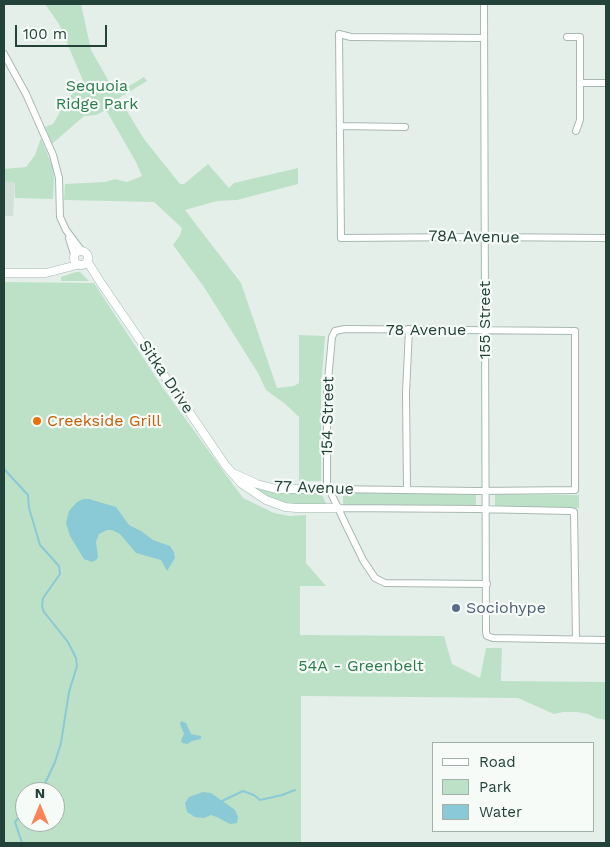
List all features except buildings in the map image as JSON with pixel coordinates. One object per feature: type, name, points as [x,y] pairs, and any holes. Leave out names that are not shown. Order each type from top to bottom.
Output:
[{"type":"street","name":"155 Street","points":[[484,4],[487,636],[494,638],[576,639]]},
{"type":"street","points":[[405,127],[340,126],[339,34],[351,37],[484,38]]},
{"type":"street","points":[[567,36],[580,37],[580,120],[576,131]]},
{"type":"street","points":[[4,54],[26,94],[53,156],[58,178],[60,217],[79,259],[53,271],[4,272]]},
{"type":"street","points":[[580,83],[606,83]]},
{"type":"street","name":"78A Avenue","points":[[340,126],[341,238],[606,238]]},
{"type":"street","name":"Sitka Drive","points":[[79,259],[100,283],[231,472]]},
{"type":"street","points":[[406,490],[406,393],[409,329]]},
{"type":"street","name":"78 Avenue","points":[[337,330],[575,331],[575,490]]},
{"type":"street","name":"154 Street","points":[[337,330],[331,340],[328,384],[327,483],[363,560],[375,578],[390,584],[487,584]]},
{"type":"street","name":"77 Avenue","points":[[231,472],[257,484],[276,488],[486,491],[575,490]]},
{"type":"street","name":"77 Avenue","points":[[231,472],[251,491],[274,504],[296,508],[486,509],[574,512],[576,639]]},
{"type":"street","points":[[576,639],[606,640]]},
{"type":"shaded area","points":[[4,182],[15,182],[13,216],[4,216]]},
{"type":"green space","name":"Sequoia Ridge Park","points":[[45,4],[81,4],[91,50],[116,94],[144,77],[147,81],[119,98],[144,139],[180,184],[184,184],[208,164],[229,188],[234,183],[298,168],[298,184],[237,200],[217,201],[185,210],[241,283],[277,388],[294,386],[299,383],[299,335],[325,336],[321,388],[321,481],[299,481],[299,417],[266,390],[258,373],[204,287],[173,245],[180,235],[182,228],[154,202],[64,200],[65,184],[105,182],[115,179],[127,182],[142,176],[106,110],[96,115],[84,116],[52,144],[45,127],[53,124],[68,98],[84,83],[59,24]]},
{"type":"green space","name":"Sequoia Ridge Park","points":[[41,138],[53,168],[53,199],[15,198],[15,182],[4,182],[4,169],[26,167],[35,155]]},
{"type":"green space","points":[[80,272],[89,281],[61,281],[61,277]]},
{"type":"green space","name":"54A - Greenbelt","points":[[4,282],[94,283],[163,388],[243,498],[274,513],[289,516],[306,515],[306,563],[326,586],[300,586],[300,635],[444,636],[452,664],[480,678],[486,648],[502,648],[501,681],[606,682],[606,720],[577,712],[554,714],[518,698],[301,696],[301,843],[4,843]]},
{"type":"green space","points":[[243,482],[321,492],[327,506],[296,506],[275,501]]},
{"type":"green space","points":[[343,493],[476,493],[476,506],[343,506]]},
{"type":"green space","points":[[495,494],[579,495],[579,508],[495,507]]},
{"type":"water","points":[[83,499],[116,507],[129,525],[153,540],[170,546],[175,558],[167,571],[161,560],[136,553],[120,534],[112,530],[99,534],[96,542],[98,557],[96,560],[92,562],[84,559],[70,536],[66,523],[69,511],[77,502]]},
{"type":"water","points":[[181,721],[186,723],[191,734],[201,736],[201,739],[187,744],[182,743],[181,740],[184,734],[180,724]]},
{"type":"water","points":[[203,792],[211,793],[235,810],[238,817],[237,823],[230,824],[211,815],[204,818],[195,817],[187,812],[185,803],[189,797]]},
{"type":"waterway","points":[[4,469],[28,495],[29,508],[40,545],[59,566],[60,574],[43,598],[42,606],[44,612],[68,642],[76,658],[77,666],[69,692],[61,743],[46,782]]},
{"type":"waterway","points":[[220,802],[243,791],[254,795],[260,800],[295,790]]},
{"type":"waterway","points":[[18,832],[22,843]]},
{"type":"place","name":"Creekside Grill","points":[[37,421]]},
{"type":"place","name":"Sociohype","points":[[456,608]]}]
